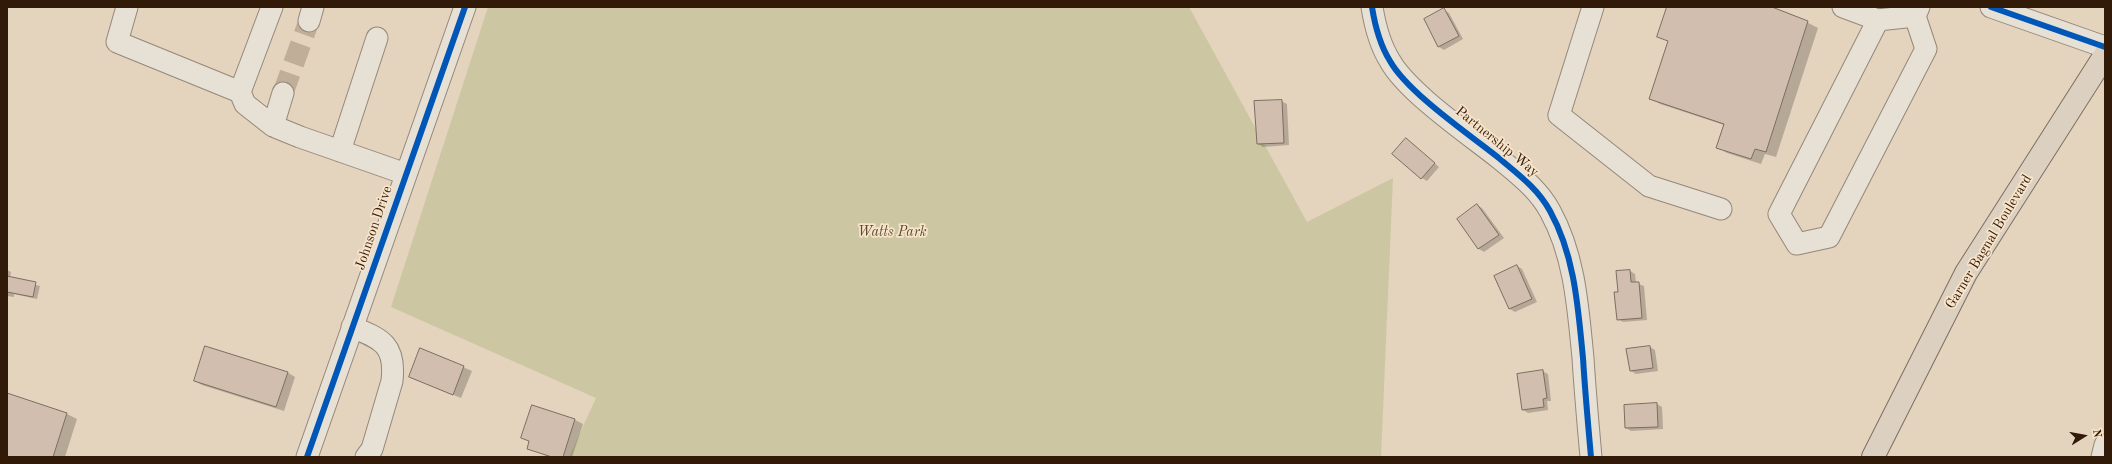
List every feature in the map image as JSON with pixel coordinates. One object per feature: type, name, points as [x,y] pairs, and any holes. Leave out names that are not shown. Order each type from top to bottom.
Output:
[{"type":"highway","name":"Garner Bagnal Boulevard","points":[[1873,457],[1966,273],[2105,55]]},
{"type":"street","points":[[127,7],[117,42],[240,92]]},
{"type":"street","points":[[272,7],[240,92],[245,104],[273,126],[406,174]]},
{"type":"street","name":"Johnson Drive","points":[[310,456],[352,328],[465,7]]},
{"type":"street","name":"Partnership Way","points":[[1372,7],[1379,37],[1390,62],[1404,79],[1426,100],[1534,188],[1550,211],[1565,245],[1578,302],[1591,457]]},
{"type":"street","points":[[1593,7],[1559,115],[1649,186],[1721,209]]},
{"type":"street","points":[[1843,7],[1878,20],[1917,11],[1926,48],[1829,237],[1797,244],[1779,214],[1878,20]]},
{"type":"street","points":[[1991,7],[2105,47]]},
{"type":"street","points":[[340,151],[377,38]]},
{"type":"street","points":[[273,126],[283,93]]},
{"type":"street","points":[[352,328],[378,337],[384,343],[390,354],[393,370],[392,381],[372,449],[366,457]]},
{"type":"street","points":[[2102,457],[2105,445]]},
{"type":"green space","name":"Watts Park","points":[[488,7],[1189,7],[1307,222],[1393,178],[1381,457],[569,457],[596,398],[391,307]]},
{"type":"building","points":[[1667,7],[1772,7],[1808,21],[1766,152],[1755,149],[1751,159],[1716,148],[1724,124],[1649,99],[1668,41],[1657,37]]},
{"type":"building","points":[[1444,8],[1459,36],[1438,47],[1424,19]]},
{"type":"building","points":[[1282,100],[1284,143],[1257,144],[1254,101]]},
{"type":"building","points":[[1406,138],[1435,163],[1421,179],[1392,154]]},
{"type":"building","points":[[1477,204],[1499,235],[1478,249],[1457,219]]},
{"type":"building","points":[[1517,265],[1532,299],[1509,309],[1494,276]]},
{"type":"building","points":[[1630,270],[1631,282],[1639,282],[1642,318],[1617,320],[1614,292],[1618,292],[1616,271]]},
{"type":"building","points":[[7,276],[36,282],[33,297],[7,292]]},
{"type":"building","points":[[205,346],[288,372],[276,407],[194,381]]},
{"type":"building","points":[[1650,346],[1653,368],[1630,371],[1626,349]]},
{"type":"building","points":[[420,348],[464,366],[453,395],[409,377]]},
{"type":"building","points":[[1543,370],[1547,398],[1543,399],[1544,407],[1522,410],[1517,374]]},
{"type":"building","points":[[7,393],[67,413],[53,457],[7,457]]},
{"type":"building","points":[[1657,403],[1658,427],[1625,428],[1624,405]]},
{"type":"building","points":[[532,405],[575,419],[563,457],[552,457],[527,449],[529,441],[521,438]]},
{"type":"tunnel","points":[[283,93],[309,21]]},
{"type":"cycle path","points":[[307,457],[465,7]]},
{"type":"cycle path","points":[[1372,7],[1376,28],[1386,55],[1399,73],[1440,113],[1500,159],[1528,183],[1540,196],[1550,211],[1565,246],[1574,283],[1583,358],[1591,457]]},
{"type":"cycle path","points":[[1991,7],[2105,47]]}]
